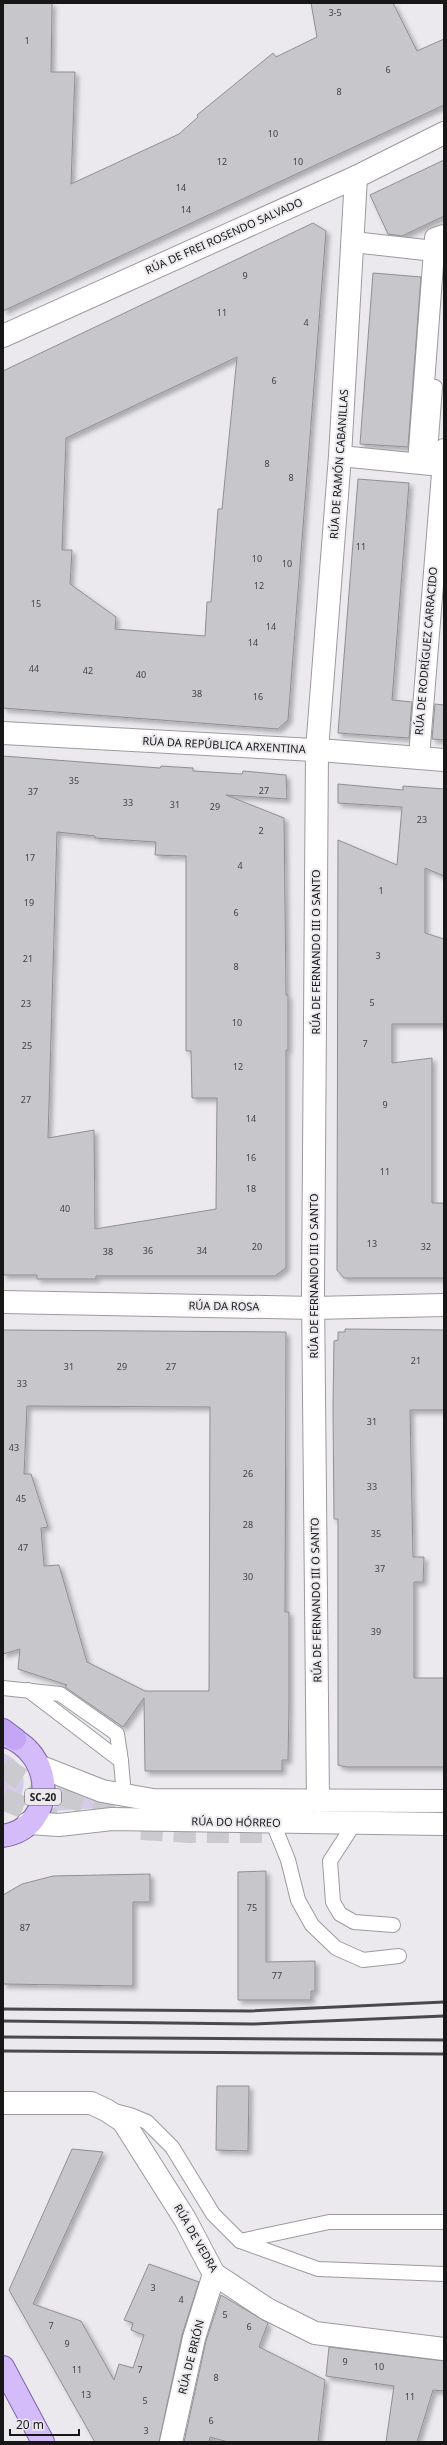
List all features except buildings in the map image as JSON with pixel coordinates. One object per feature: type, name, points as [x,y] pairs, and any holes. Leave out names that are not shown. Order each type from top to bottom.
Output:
[{"type":"main road","name":"SC-20","points":[[5,1837],[28,1823],[38,1811],[43,1797],[44,1782],[41,1767],[31,1750],[6,1732]]},
{"type":"main road","points":[[3,2368],[43,2442]]},
{"type":"street","name":"RÚA DE FREI ROSENDO SALVADO","points":[[3,336],[356,177],[440,137]]},
{"type":"street","name":"RÚA DE RAMÓN CABANILLAS","points":[[317,750],[340,456],[356,177]]},
{"type":"street","points":[[352,242],[439,243]]},
{"type":"street","name":"RÚA DE RODRÍGUEZ CARRACIDO","points":[[419,757],[433,461],[439,243]]},
{"type":"street","points":[[340,456],[433,461]]},
{"type":"street","name":"RÚA DA REPÚBLICA ARXENTINA","points":[[3,733],[317,750],[444,760]]},
{"type":"street","name":"RÚA DE FERNANDO III O SANTO","points":[[317,750],[314,1308],[318,1801]]},
{"type":"street","name":"RÚA DA ROSA","points":[[3,1302],[314,1308],[444,1305]]},
{"type":"street","name":"RÚA DO HÓRREO","points":[[41,1767],[80,1784],[124,1796],[190,1801],[444,1800]]},
{"type":"street","name":"RÚA DO HÓRREO","points":[[28,1823],[59,1825],[112,1819],[273,1823],[444,1824]]},
{"type":"street","name":"RÚA DE VEDRA","points":[[3,2103],[91,2103],[106,2110],[123,2121],[185,2219],[214,2274],[267,2309],[315,2333],[444,2349]]},
{"type":"street","name":"RÚA DE BRIÓN","points":[[171,2442],[194,2338],[214,2274]]},
{"type":"lane","points":[[433,461],[435,387]]},
{"type":"lane","points":[[3,1688],[26,1689],[60,1694],[117,1734],[124,1796]]},
{"type":"lane","points":[[26,1689],[121,1761]]},
{"type":"lane","points":[[273,1823],[288,1860],[298,1900],[312,1925],[336,1948],[363,1960],[399,1956]]},
{"type":"lane","points":[[354,1824],[330,1861],[333,1902],[340,1914],[354,1922],[393,1925]]},
{"type":"lane","points":[[106,2110],[130,2115],[147,2122],[172,2147],[213,2214],[240,2241],[318,2269],[444,2274]]},
{"type":"lane","points":[[240,2241],[329,2222],[444,2222]]},
{"type":"shaded area","points":[[3,1753],[12,1758],[19,1765],[24,1782],[22,1792],[18,1800],[12,1807],[3,1812]]},
{"type":"shaded area","points":[[58,1784],[77,1794],[117,1807],[52,1811],[57,1801]]},
{"type":"tunnel","points":[[3,1767],[35,1788],[111,1809],[139,1810]]},
{"type":"tunnel","points":[[3,1799],[54,1820]]},
{"type":"tunnel","points":[[141,1829],[190,1832],[277,1832]]},
{"type":"railway","points":[[3,2009],[250,2011],[444,2002]]},
{"type":"railway","points":[[3,2021],[253,2024],[444,2016]]},
{"type":"railway","points":[[3,2037],[444,2040]]},
{"type":"railway","points":[[3,2051],[444,2054]]}]
